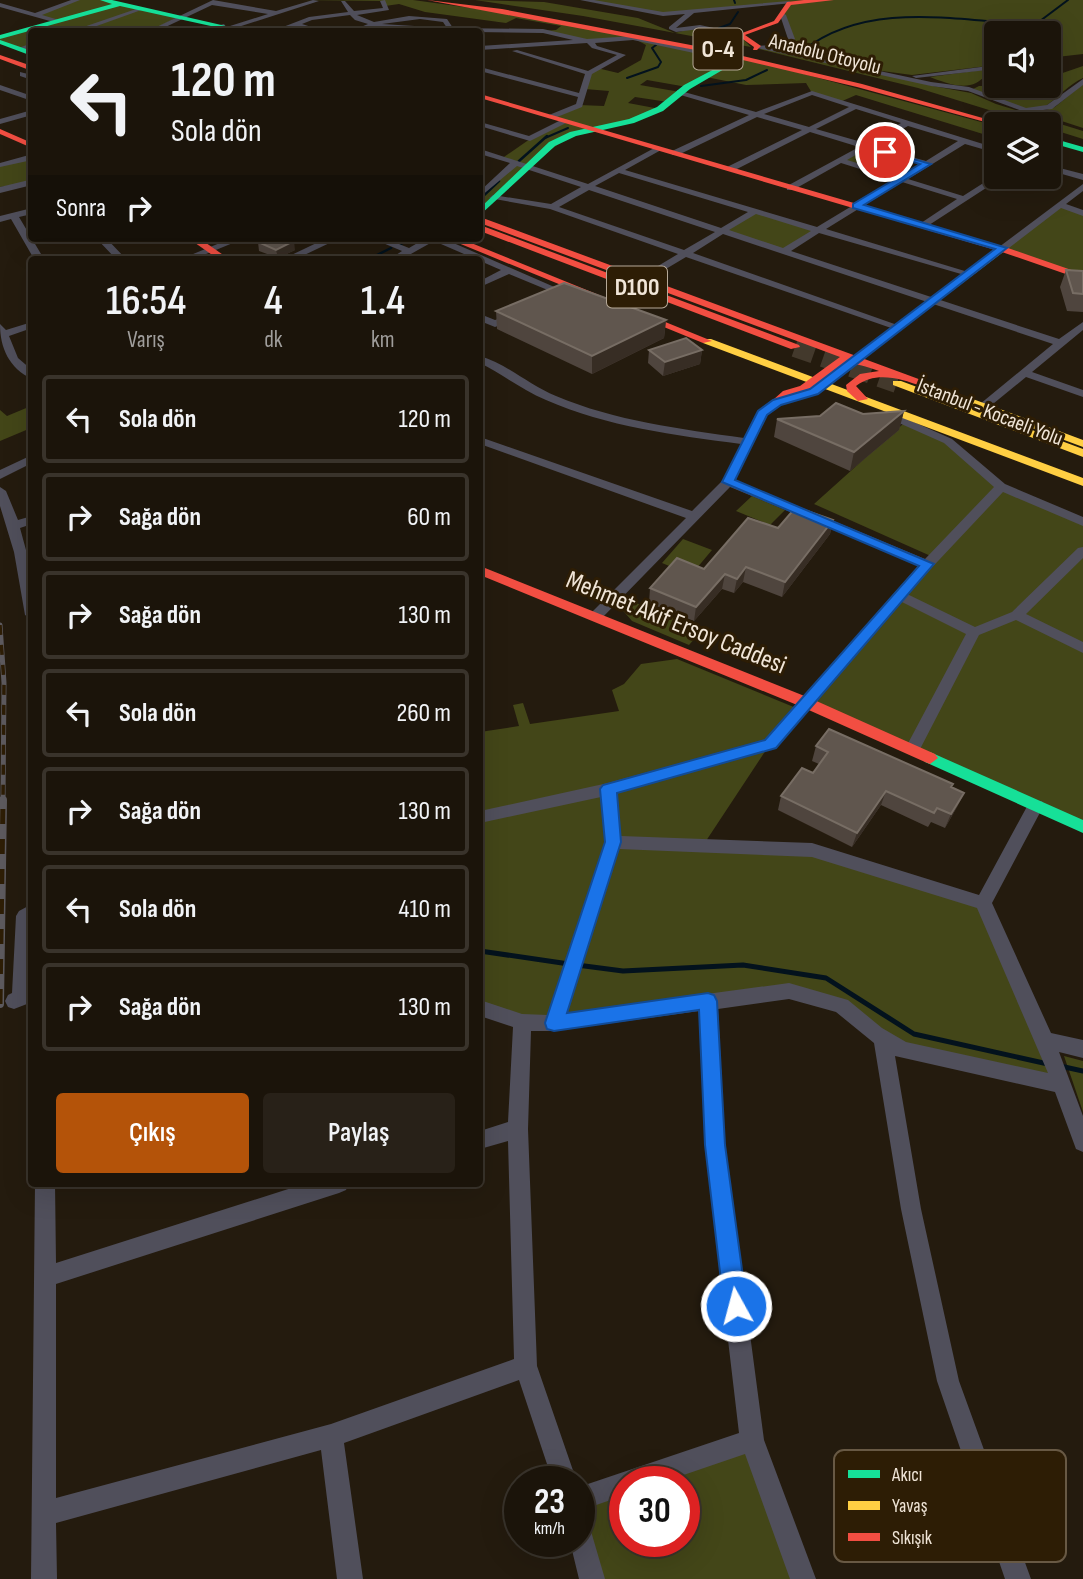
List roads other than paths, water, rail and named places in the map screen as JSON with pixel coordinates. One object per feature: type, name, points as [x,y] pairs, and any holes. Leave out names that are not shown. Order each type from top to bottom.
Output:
[{"type":"main road","name":"Anadolu Otoyolu","points":[[430,0],[572,21],[717,49],[867,86],[984,119]]},
{"type":"main road","name":"Anadolu Otoyolu","points":[[460,0],[614,24],[759,52],[984,113]]},
{"type":"main road","points":[[486,197],[520,165],[552,144],[593,128],[631,121],[660,109],[680,92],[748,53],[740,35],[772,24],[793,5],[831,0]]},
{"type":"main road","points":[[36,28],[111,2],[235,28]]},
{"type":"main road","points":[[0,40],[28,31]]},
{"type":"main road","points":[[0,40],[27,49]]},
{"type":"main road","points":[[0,49],[28,70]]},
{"type":"main road","points":[[0,57],[28,71]]},
{"type":"main road","points":[[0,65],[28,72]]},
{"type":"main road","points":[[483,97],[1002,248],[1083,277]]},
{"type":"main road","points":[[0,131],[28,143]]},
{"type":"main road","points":[[1061,136],[1083,144]]},
{"type":"main road","points":[[1061,143],[1083,150]]},
{"type":"main road","points":[[483,225],[536,240],[641,279],[789,352],[816,386],[1083,482]]},
{"type":"main road","name":"D100","points":[[483,225],[789,352]]},
{"type":"main road","name":"D100","points":[[483,241],[789,352]]},
{"type":"main road","points":[[199,242],[218,255]]},
{"type":"main road","points":[[461,242],[642,317],[743,355],[789,352],[856,359],[903,381],[1083,453]]},
{"type":"main road","points":[[782,397],[816,386],[840,360],[856,359],[1002,248]]},
{"type":"main road","points":[[782,397],[791,383],[789,352]]},
{"type":"main road","points":[[865,402],[851,389],[851,384],[861,377],[880,374],[984,406],[1083,444]]},
{"type":"main road","name":"İstanbul - Kocaeli Yolu","points":[[883,394],[1083,469]]},
{"type":"main road","name":"Mehmet Akif Ersoy Caddesi","points":[[483,571],[807,703],[1082,824]]},
{"type":"street","points":[[35,15],[77,0]]},
{"type":"street","points":[[299,0],[353,1]]},
{"type":"street","points":[[281,28],[291,23],[387,9],[384,0],[373,1]]},
{"type":"street","points":[[583,0],[663,14],[695,9],[793,5],[791,41],[748,53]]},
{"type":"street","points":[[157,28],[214,1],[280,14]]},
{"type":"street","points":[[218,28],[264,19],[316,1]]},
{"type":"street","points":[[343,2],[357,19],[400,28]]},
{"type":"street","points":[[0,5],[57,21]]},
{"type":"street","points":[[84,28],[141,9]]},
{"type":"street","points":[[695,9],[671,28],[676,30],[700,27],[740,35]]},
{"type":"street","points":[[362,28],[417,15],[445,20],[450,28]]},
{"type":"street","points":[[264,19],[309,28]]},
{"type":"street","points":[[483,31],[543,31],[591,42],[594,47],[623,55],[589,72],[502,48]]},
{"type":"street","points":[[483,47],[543,31]]},
{"type":"street","points":[[483,48],[633,38],[897,75],[920,76],[984,68]]},
{"type":"street","points":[[483,70],[582,96]]},
{"type":"street","points":[[483,125],[530,139],[579,105],[589,72]]},
{"type":"street","points":[[897,75],[931,85],[969,89],[1025,110],[1049,107],[1083,82]]},
{"type":"street","points":[[0,87],[28,98]]},
{"type":"street","points":[[680,92],[927,164]]},
{"type":"street","points":[[675,153],[757,114],[812,93],[984,147]]},
{"type":"street","points":[[730,169],[855,107]]},
{"type":"street","points":[[0,122],[28,113]]},
{"type":"street","points":[[790,187],[907,123]]},
{"type":"street","points":[[784,251],[964,141]]},
{"type":"street","points":[[552,207],[658,148]]},
{"type":"street","points":[[483,152],[1058,342]]},
{"type":"street","points":[[0,165],[28,158]]},
{"type":"street","points":[[840,160],[965,199]]},
{"type":"street","points":[[618,170],[965,274]]},
{"type":"street","points":[[1061,171],[1083,177]]},
{"type":"street","points":[[0,189],[28,183]]},
{"type":"street","points":[[923,225],[984,187]]},
{"type":"street","points":[[1002,248],[1083,187]]},
{"type":"street","points":[[486,197],[552,207],[898,327]]},
{"type":"street","points":[[1059,205],[1083,213]]},
{"type":"street","points":[[641,279],[755,211]]},
{"type":"street","points":[[0,219],[28,212]]},
{"type":"street","points":[[13,215],[28,240]]},
{"type":"street","points":[[105,242],[118,256]]},
{"type":"street","points":[[218,255],[235,242]]},
{"type":"street","points":[[295,256],[326,242]]},
{"type":"street","points":[[386,242],[409,251]]},
{"type":"street","points":[[400,256],[426,242]]},
{"type":"street","points":[[442,242],[473,256]]},
{"type":"street","points":[[483,260],[645,325],[743,355]]},
{"type":"street","points":[[483,283],[507,271]]},
{"type":"street","points":[[554,299],[565,294]]},
{"type":"street","points":[[483,318],[495,324],[522,313]]},
{"type":"street","points":[[984,406],[1058,342],[1083,325]]},
{"type":"street","points":[[28,326],[2,330],[13,359],[28,372]]},
{"type":"street","points":[[483,361],[541,394],[568,404],[639,424],[748,442]]},
{"type":"street","points":[[1024,373],[1083,394]]},
{"type":"street","points":[[596,616],[728,482],[762,414],[782,397]]},
{"type":"street","points":[[865,402],[948,441],[1001,486],[1083,522]]},
{"type":"street","points":[[483,441],[693,516]]},
{"type":"street","points":[[0,475],[28,460]]},
{"type":"street","points":[[728,482],[928,564]]},
{"type":"street","points":[[483,816],[608,789],[771,744],[898,595],[1001,486]]},
{"type":"street","points":[[0,491],[15,525],[28,584]]},
{"type":"street","points":[[15,525],[28,521]]},
{"type":"street","points":[[913,749],[974,632],[1017,615],[1083,551]]},
{"type":"street","points":[[898,595],[974,632]]},
{"type":"street","points":[[1017,615],[1083,648]]},
{"type":"street","points":[[554,1023],[613,842],[608,789]]},
{"type":"street","points":[[983,903],[1036,805]]},
{"type":"street","points":[[613,842],[812,850],[983,903],[1045,1040],[1083,1142]]},
{"type":"street","points":[[14,1001],[21,998],[25,916],[28,914]]},
{"type":"street","points":[[483,1009],[522,1022],[554,1023],[789,991],[842,1006],[883,1039],[902,1050],[1063,1085]]},
{"type":"street","points":[[708,1001],[715,1145],[752,1440],[803,1579]]},
{"type":"street","points":[[522,1022],[518,1129],[526,1366],[560,1466]]},
{"type":"street","points":[[883,1039],[911,1209],[948,1381],[972,1450]]},
{"type":"street","points":[[1045,1040],[1083,1049]]},
{"type":"street","points":[[483,1139],[518,1129]]},
{"type":"street","points":[[44,1579],[45,1187]]},
{"type":"street","points":[[45,1277],[319,1187]]},
{"type":"street","points":[[44,1514],[331,1436],[526,1366]]},
{"type":"street","points":[[331,1436],[350,1579]]},
{"type":"street","points":[[676,1466],[752,1440]]},
{"type":"street","points":[[586,1557],[592,1579]]},
{"type":"street","points":[[1012,1562],[1018,1579]]},
{"type":"waterway","points":[[804,50],[828,35],[881,19],[937,17],[1022,24],[1040,21],[1068,0]]},
{"type":"waterway","points":[[719,28],[730,24],[738,12]]},
{"type":"waterway","points":[[694,34],[710,30]]},
{"type":"waterway","points":[[627,78],[658,67],[661,62],[652,48],[656,45]]},
{"type":"waterway","points":[[701,86],[746,80],[767,70]]},
{"type":"waterway","points":[[545,138],[568,128]]},
{"type":"waterway","points":[[519,161],[547,136]]},
{"type":"waterway","points":[[483,196],[499,181]]},
{"type":"waterway","points":[[401,244],[405,242]]},
{"type":"waterway","points":[[375,256],[391,248]]},
{"type":"waterway","points":[[483,951],[569,964]]},
{"type":"waterway","points":[[577,965],[623,971],[743,965],[826,978],[914,1034],[1048,1064]]},
{"type":"waterway","points":[[1060,1066],[1083,1071]]},
{"type":"tunnel","points":[[795,347],[897,383]]},
{"type":"railway","points":[[0,625],[4,683],[3,802]]},
{"type":"railway","points":[[0,1004],[3,800]]}]
